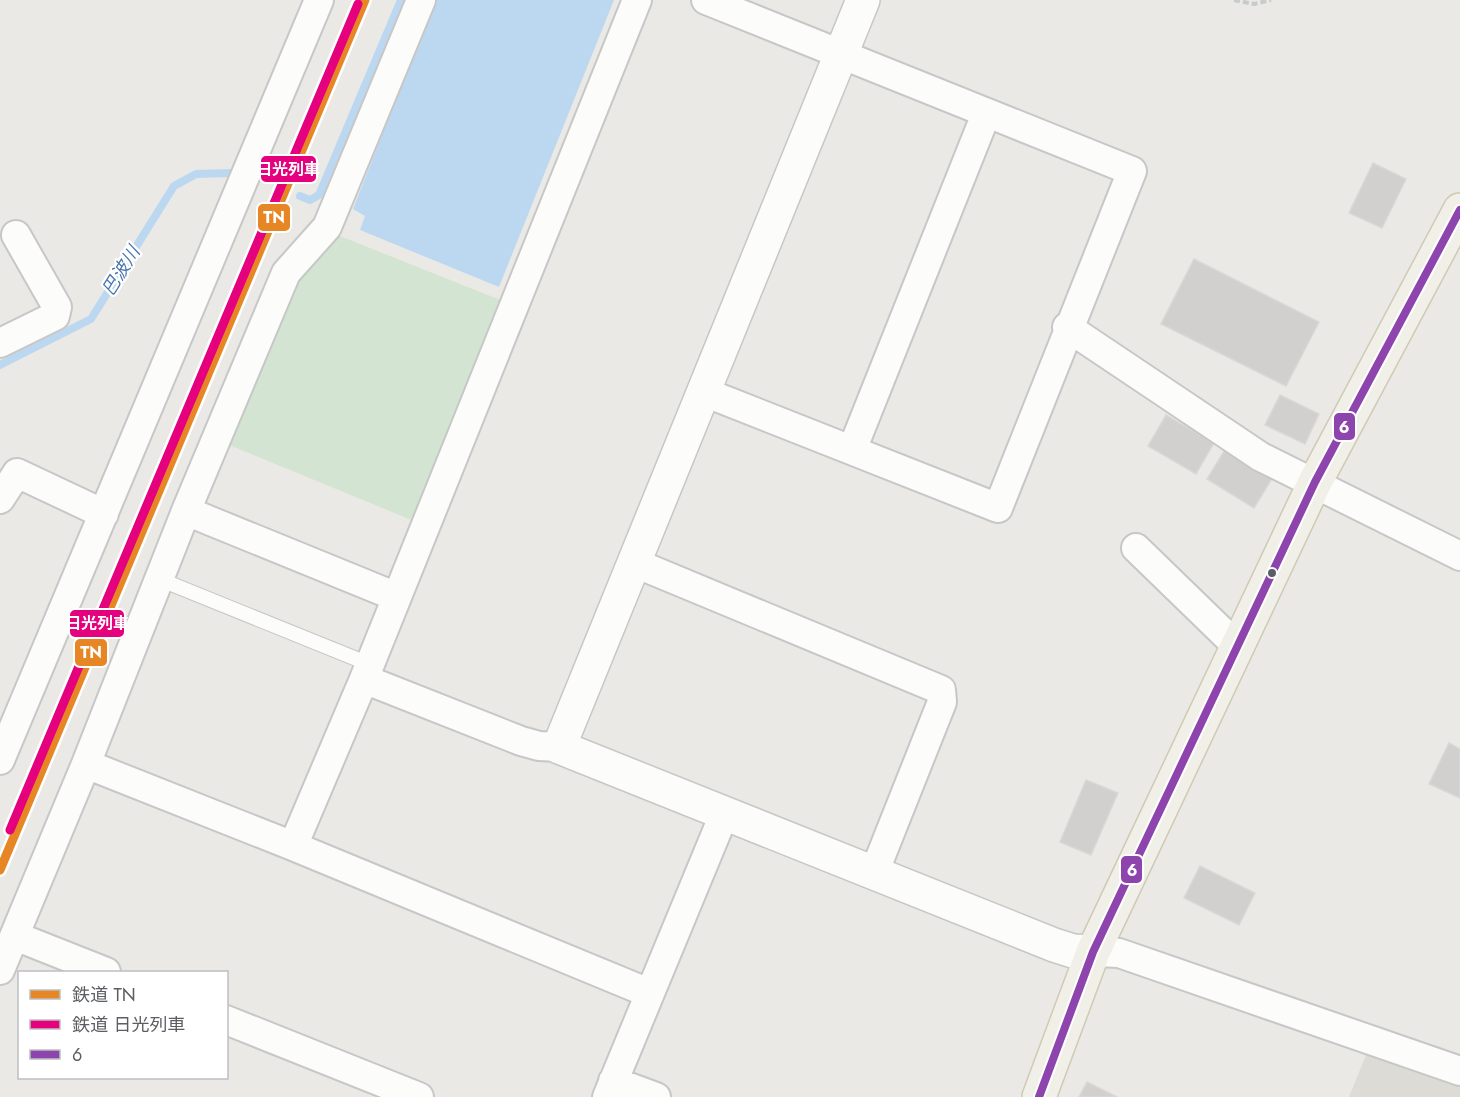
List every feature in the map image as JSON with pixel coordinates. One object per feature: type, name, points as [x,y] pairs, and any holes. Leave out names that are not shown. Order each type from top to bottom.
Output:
[{"type":"main road","points":[[1039,1097],[1093,952],[1315,482],[1460,210]]},
{"type":"street","points":[[0,760],[319,0]]},
{"type":"street","points":[[0,970],[86,764],[186,511],[286,273],[327,227],[421,0]]},
{"type":"street","points":[[293,846],[367,671],[637,0]]},
{"type":"street","points":[[704,392],[998,508],[1068,327],[1132,171],[706,0]]},
{"type":"street","points":[[559,747],[863,0]]},
{"type":"street","points":[[852,450],[986,114]]},
{"type":"street","points":[[0,343],[55,316],[57,307],[16,235]]},
{"type":"street","points":[[1068,327],[1261,457],[1460,556]]},
{"type":"street","points":[[0,499],[9,463],[104,514]]},
{"type":"street","points":[[186,511],[397,597]]},
{"type":"street","points":[[1136,548],[1238,648]]},
{"type":"street","points":[[634,563],[941,690],[942,702],[874,873]]},
{"type":"street","points":[[367,671],[521,741],[559,747],[1054,945],[1073,951],[1119,953],[1460,1071]]},
{"type":"street","points":[[86,764],[293,846],[649,993]]},
{"type":"street","points":[[656,1097],[610,1089],[725,812]]},
{"type":"street","points":[[15,936],[103,971]]},
{"type":"street","points":[[228,1021],[419,1097]]},
{"type":"lane","points":[[159,579],[367,671]]},
{"type":"path","points":[[1234,0],[1254,4],[1271,0]]},
{"type":"shaded area","points":[[1368,1050],[1460,1085],[1460,1097],[1349,1097]]},
{"type":"green space","points":[[335,234],[503,301],[414,521],[229,445],[296,283]]},
{"type":"water","points":[[435,0],[614,0],[499,287],[360,230],[365,216],[353,209]]},
{"type":"building","points":[[1373,163],[1406,179],[1382,228],[1349,213]]},
{"type":"building","points":[[1194,259],[1319,322],[1286,386],[1161,324]]},
{"type":"building","points":[[1280,395],[1319,414],[1305,444],[1265,425]]},
{"type":"building","points":[[1166,415],[1214,443],[1196,474],[1148,446]]},
{"type":"building","points":[[1226,448],[1273,477],[1254,508],[1207,479]]},
{"type":"building","points":[[1449,743],[1460,749],[1460,798],[1429,784]]},
{"type":"building","points":[[1086,780],[1118,793],[1091,855],[1060,842]]},
{"type":"building","points":[[1200,866],[1255,893],[1239,925],[1184,898]]},
{"type":"building","points":[[1087,1082],[1117,1097],[1079,1097]]},
{"type":"waterway","name":"巴波川","points":[[300,196],[310,200],[319,195],[401,0]]},
{"type":"waterway","name":"巴波川","points":[[0,365],[91,319],[174,186],[196,174],[229,173]]},
{"type":"rail line","name":"TN","points":[[0,870],[365,0]]},
{"type":"rail line","name":"日光列車","points":[[10,830],[358,4]]},
{"type":"transit line","name":"6","points":[[1039,1097],[1093,952],[1315,482],[1460,210]]}]
